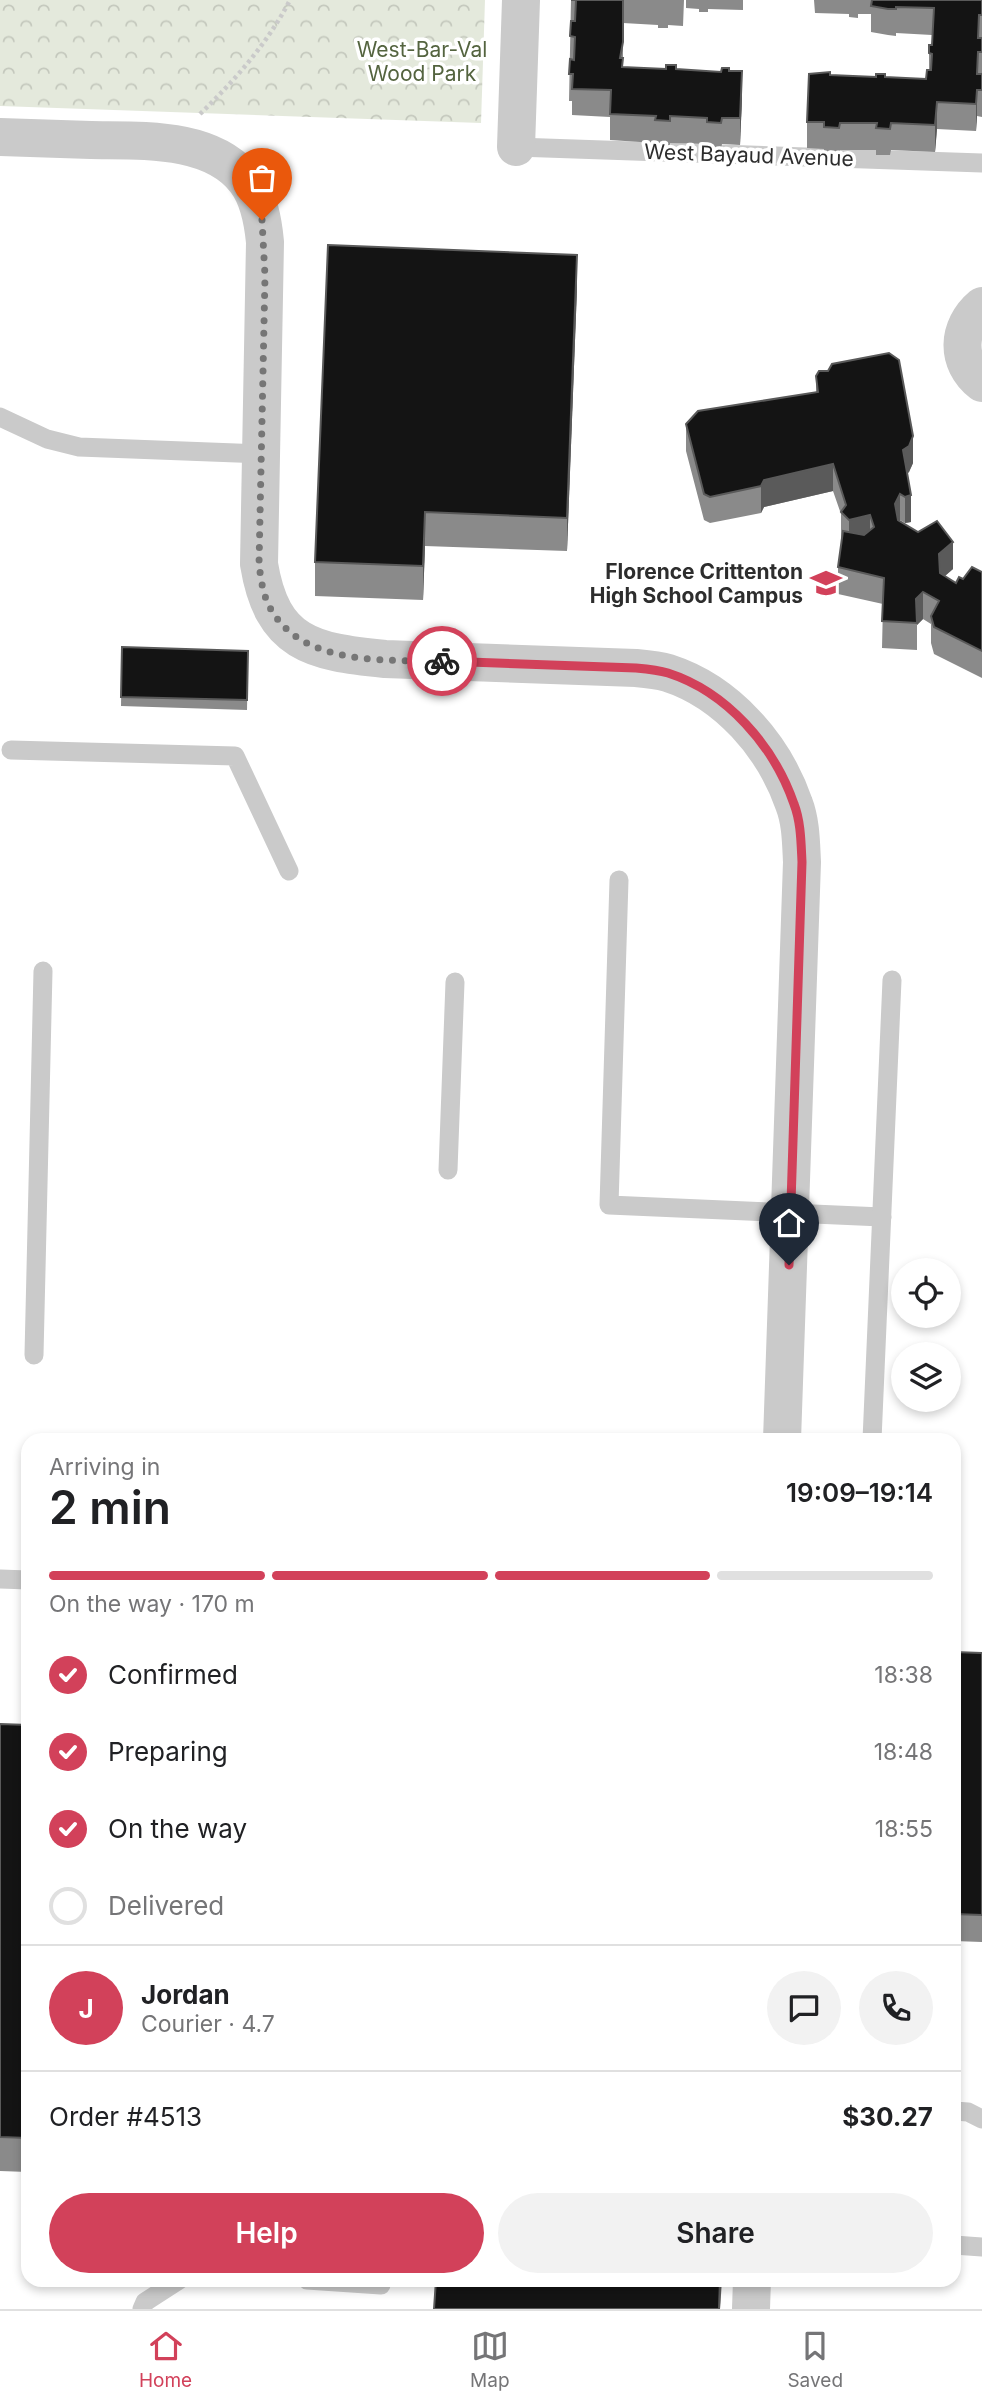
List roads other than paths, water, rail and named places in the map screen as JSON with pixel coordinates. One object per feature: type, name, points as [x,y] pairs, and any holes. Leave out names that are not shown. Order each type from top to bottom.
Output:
[{"type":"street","points":[[516,147],[521,0]]},
{"type":"street","points":[[0,137],[169,143],[209,154],[246,181],[257,201],[265,242],[259,564],[263,590],[272,611],[286,628],[302,640],[322,649],[349,656],[636,668],[666,673],[690,682],[712,695],[737,715],[763,745],[783,777],[795,806],[801,834],[802,862],[782,1433]]},
{"type":"street","points":[[982,306],[972,315],[965,327],[962,342],[963,357],[982,383]]},
{"type":"street","points":[[751,2309],[752,2287]]},
{"type":"lane","name":"West Bayaud Avenue","points":[[516,147],[982,163]]},
{"type":"lane","points":[[0,417],[47,439],[79,447],[261,454]]},
{"type":"lane","points":[[11,750],[235,756],[289,870]]},
{"type":"lane","points":[[620,880],[610,1205],[882,1217]]},
{"type":"lane","points":[[34,1355],[43,971]]},
{"type":"lane","points":[[872,1433],[892,980]]},
{"type":"lane","points":[[448,1170],[455,982]]},
{"type":"lane","points":[[0,1579],[21,1580]]},
{"type":"lane","points":[[961,2112],[982,2119]]},
{"type":"lane","points":[[961,2245],[982,2246]]},
{"type":"lane","points":[[142,2309],[145,2302],[168,2287]]},
{"type":"place","name":"Florence Crittenton High School Campus","points":[[826,583]]},
{"type":"park label","name":"West-Bar-Val Wood Park","points":[[422,61]]}]
